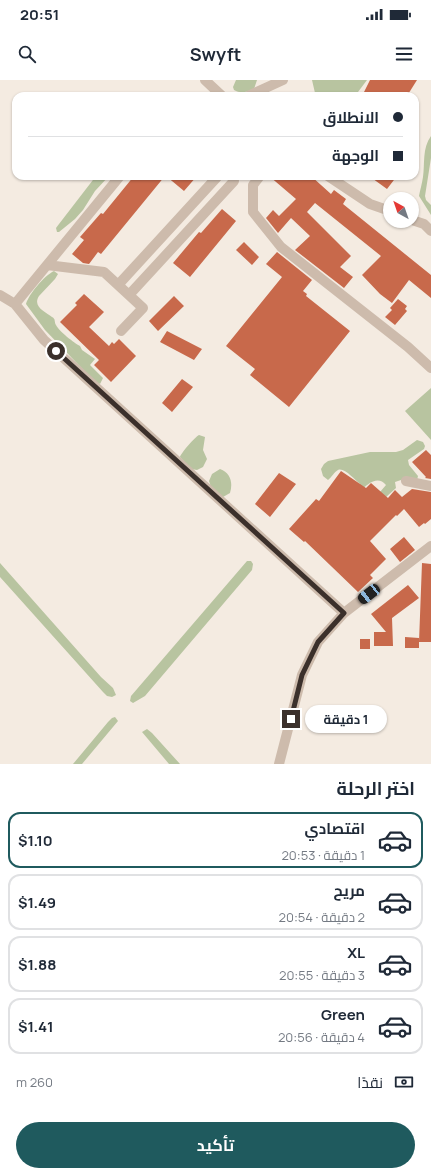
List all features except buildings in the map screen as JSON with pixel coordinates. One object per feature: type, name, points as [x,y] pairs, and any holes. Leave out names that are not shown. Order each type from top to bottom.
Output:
[{"type":"street","points":[[205,80],[218,92]]},
{"type":"street","points":[[257,92],[283,80]]},
{"type":"street","points":[[15,304],[117,180]]},
{"type":"street","points":[[118,285],[214,180]]},
{"type":"street","points":[[129,295],[232,180]]},
{"type":"street","points":[[257,180],[253,185],[253,212],[281,247],[408,347],[431,368]]},
{"type":"street","points":[[334,180],[370,204],[383,209]]},
{"type":"street","points":[[419,222],[424,224],[431,231]]},
{"type":"street","points":[[47,265],[104,272],[143,308],[121,331]]},
{"type":"street","points":[[0,295],[15,304],[44,340],[344,613]]},
{"type":"street","points":[[406,481],[431,486]]},
{"type":"street","points":[[279,764],[302,675],[318,642],[344,613],[431,546]]},
{"type":"green space","points":[[236,80],[257,80],[254,89],[242,92],[234,90],[233,87]]},
{"type":"green space","points":[[312,80],[367,80],[358,92],[315,92]]},
{"type":"green space","points":[[431,136],[431,158],[425,196],[426,200],[431,205],[431,215],[419,196],[423,177],[425,151]]},
{"type":"green space","points":[[93,180],[105,180],[95,191],[83,210],[75,219],[59,232],[57,232],[56,228]]},
{"type":"green space","points":[[54,271],[58,274],[39,296],[37,300],[38,306],[54,319],[56,325],[63,333],[80,346],[82,350],[95,359],[90,365],[103,378],[100,384],[94,381],[45,330],[26,304],[30,295],[37,286]]},
{"type":"green space","points":[[431,388],[431,440],[405,411]]},
{"type":"green space","points":[[199,435],[205,437],[203,450],[207,459],[203,467],[197,470],[191,469],[180,457],[188,445]]},
{"type":"green space","points":[[417,440],[423,442],[425,446],[424,449],[408,460],[409,465],[418,476],[417,480],[404,479],[395,482],[396,488],[385,498],[380,492],[386,485],[383,482],[376,481],[369,483],[361,491],[360,484],[343,470],[338,470],[328,480],[323,476],[321,469],[328,461],[370,452],[396,452],[403,450]]},
{"type":"green space","points":[[220,469],[227,473],[231,482],[230,493],[223,497],[211,487],[209,481],[212,474]]},
{"type":"green space","points":[[247,561],[251,561],[253,564],[252,570],[145,696],[133,703],[130,701],[131,696]]},
{"type":"green space","points":[[0,563],[101,677],[113,688],[116,695],[112,697],[107,696],[103,692],[0,577]]},
{"type":"green space","points":[[115,717],[118,721],[82,764],[73,764],[108,722]]},
{"type":"green space","points":[[147,729],[180,764],[169,764],[142,732]]},
{"type":"route","points":[[56,351],[344,613],[318,642],[302,675],[291,719]]}]
